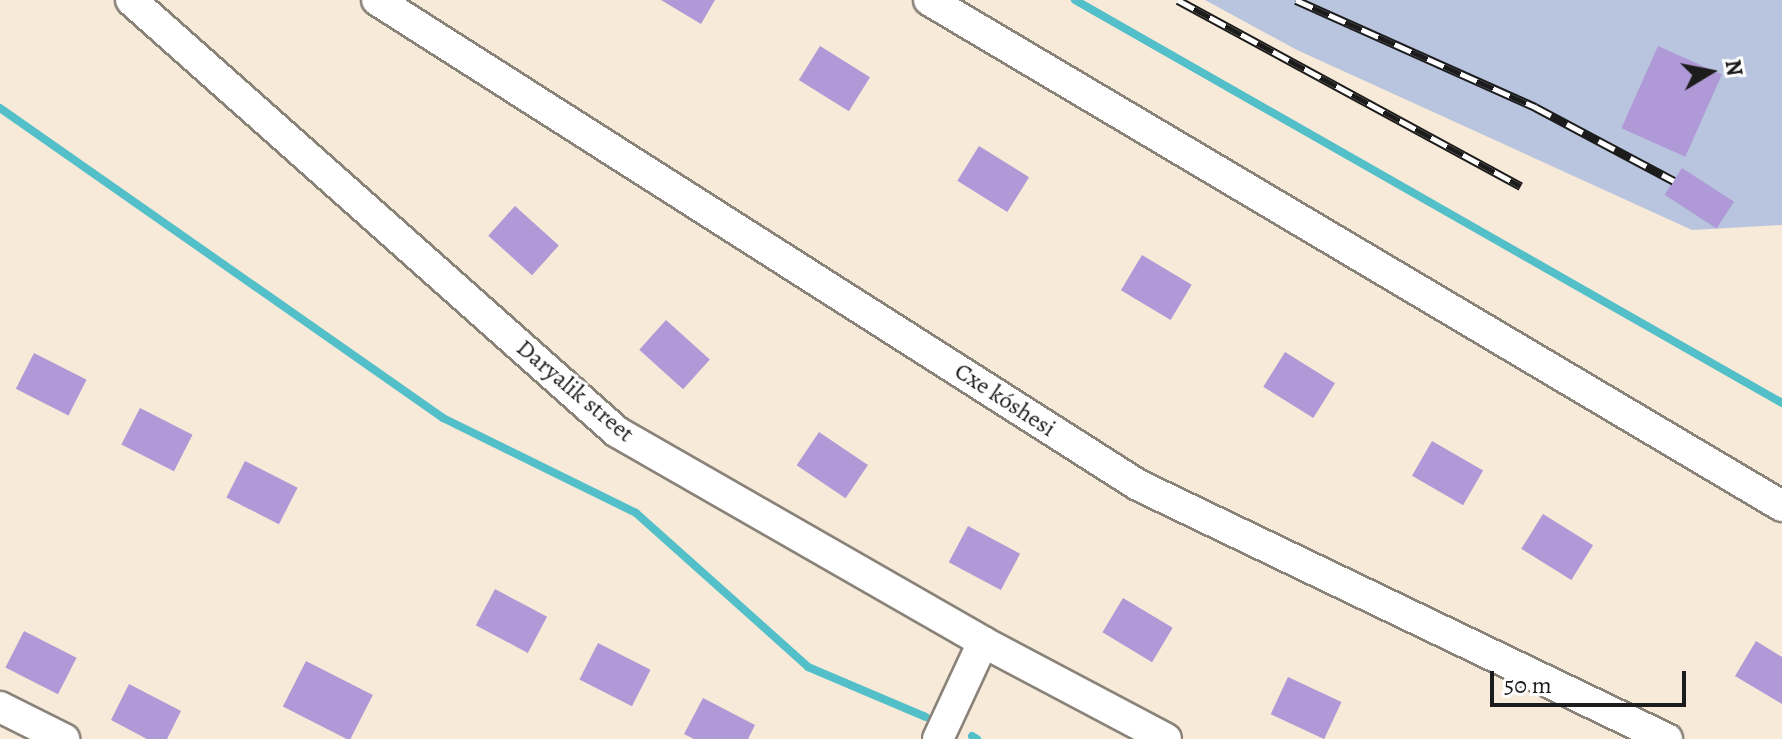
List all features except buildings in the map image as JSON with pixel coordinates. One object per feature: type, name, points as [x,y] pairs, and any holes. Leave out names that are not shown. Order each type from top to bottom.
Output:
[{"type":"street","name":"Daryalik street","points":[[131,0],[617,432],[983,642],[1166,739]]},
{"type":"street","name":"Cxe kóshesi","points":[[377,0],[1138,485],[1667,739]]},
{"type":"street","points":[[929,0],[1782,506]]},
{"type":"street","points":[[938,739],[983,642]]},
{"type":"street","points":[[0,707],[64,739]]},
{"type":"shaded area","points":[[1205,0],[1782,0],[1782,225],[1692,230],[1297,50]]},
{"type":"waterway","points":[[1075,0],[1782,403]]},
{"type":"waterway","points":[[0,108],[443,418],[636,513],[808,667],[926,717]]},
{"type":"waterway","points":[[972,736],[977,739]]},
{"type":"railway","points":[[1178,0],[1521,186]]},
{"type":"railway","points":[[1296,0],[1535,107],[1674,181]]}]
